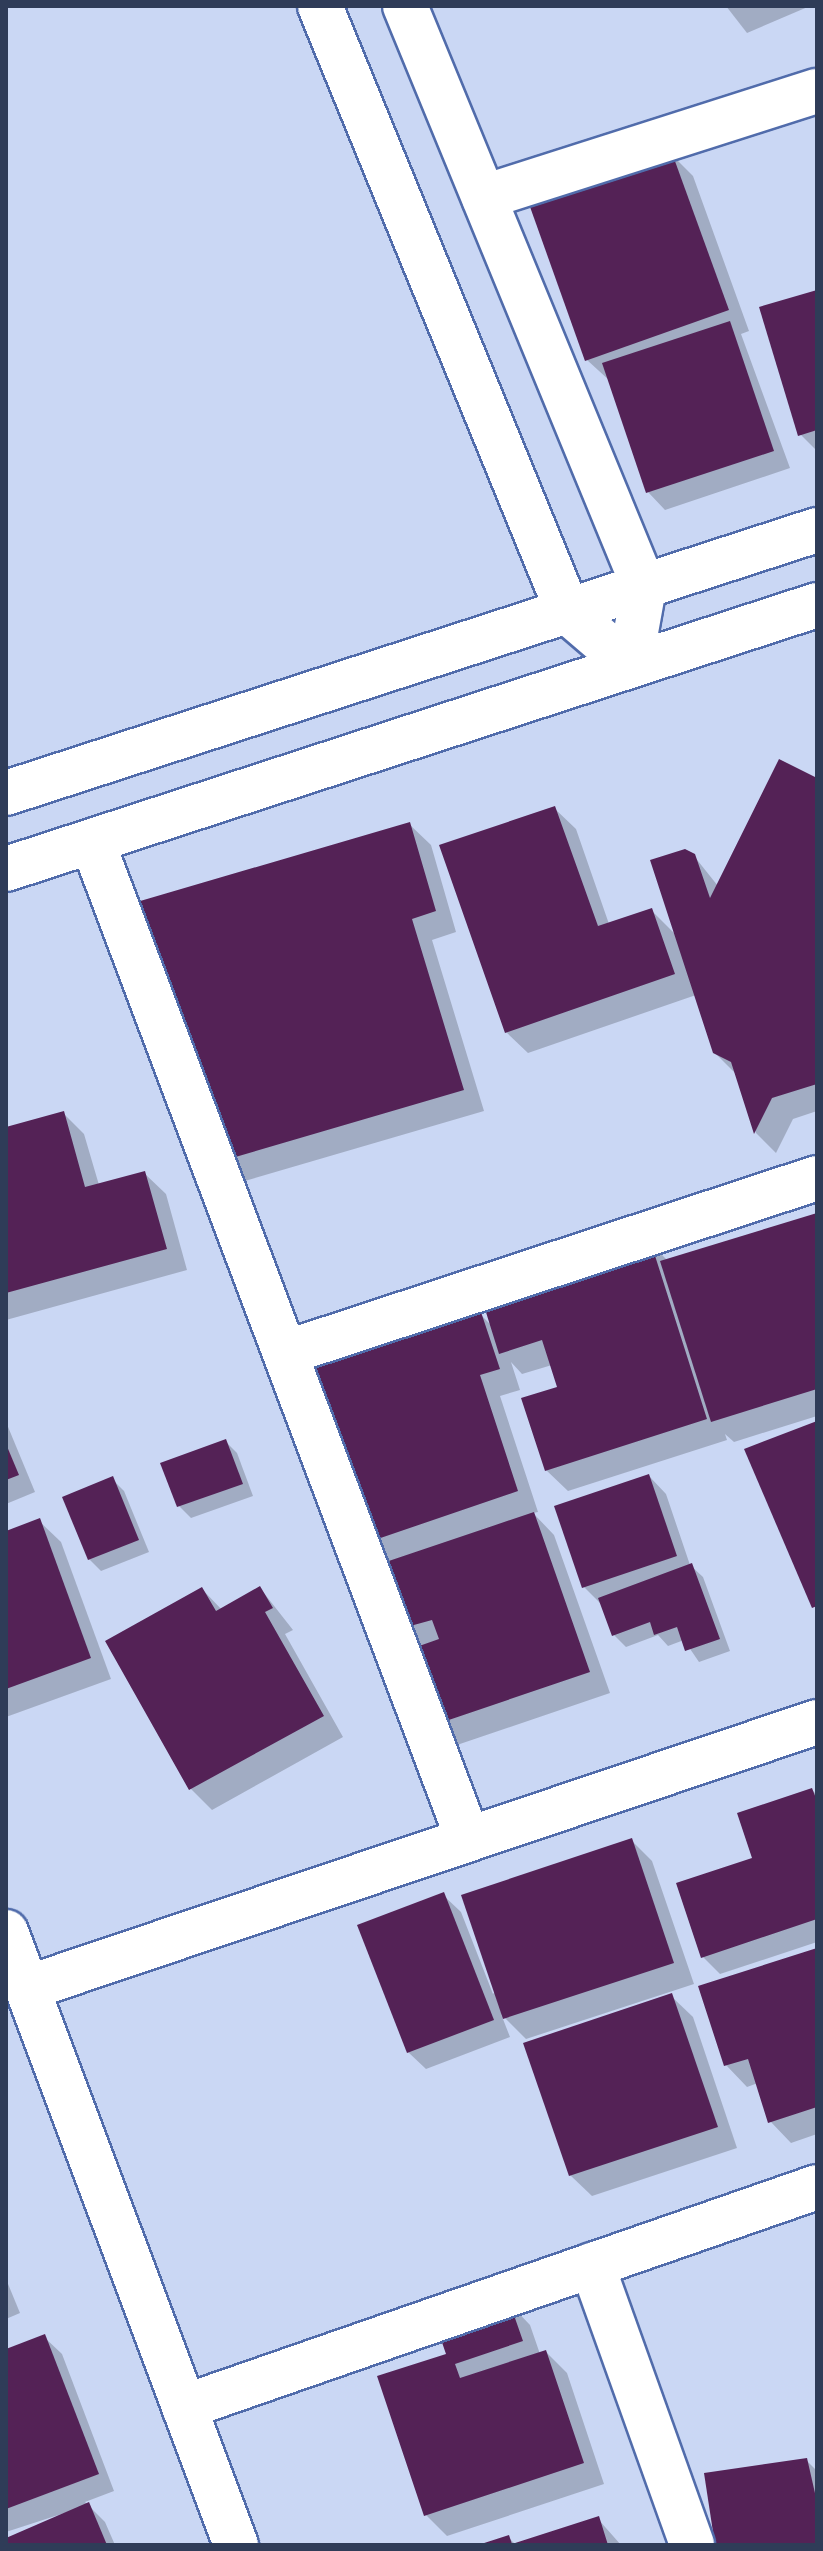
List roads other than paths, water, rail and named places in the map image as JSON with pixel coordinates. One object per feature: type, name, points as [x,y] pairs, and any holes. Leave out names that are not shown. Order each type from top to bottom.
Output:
[{"type":"street","points":[[320,6],[568,612],[630,665]]},
{"type":"street","points":[[405,6],[644,587],[630,665]]},
{"type":"street","points":[[484,197],[817,91]]},
{"type":"street","points":[[6,793],[817,530]]},
{"type":"street","points":[[6,869],[817,605]]},
{"type":"street","points":[[92,841],[468,1839]]},
{"type":"street","points":[[285,1353],[817,1178]]},
{"type":"street","points":[[27,1988],[817,1722]]},
{"type":"street","points":[[6,1932],[236,2545]]},
{"type":"street","points":[[184,2407],[817,2187]]},
{"type":"street","points":[[592,2265],[692,2545]]}]
